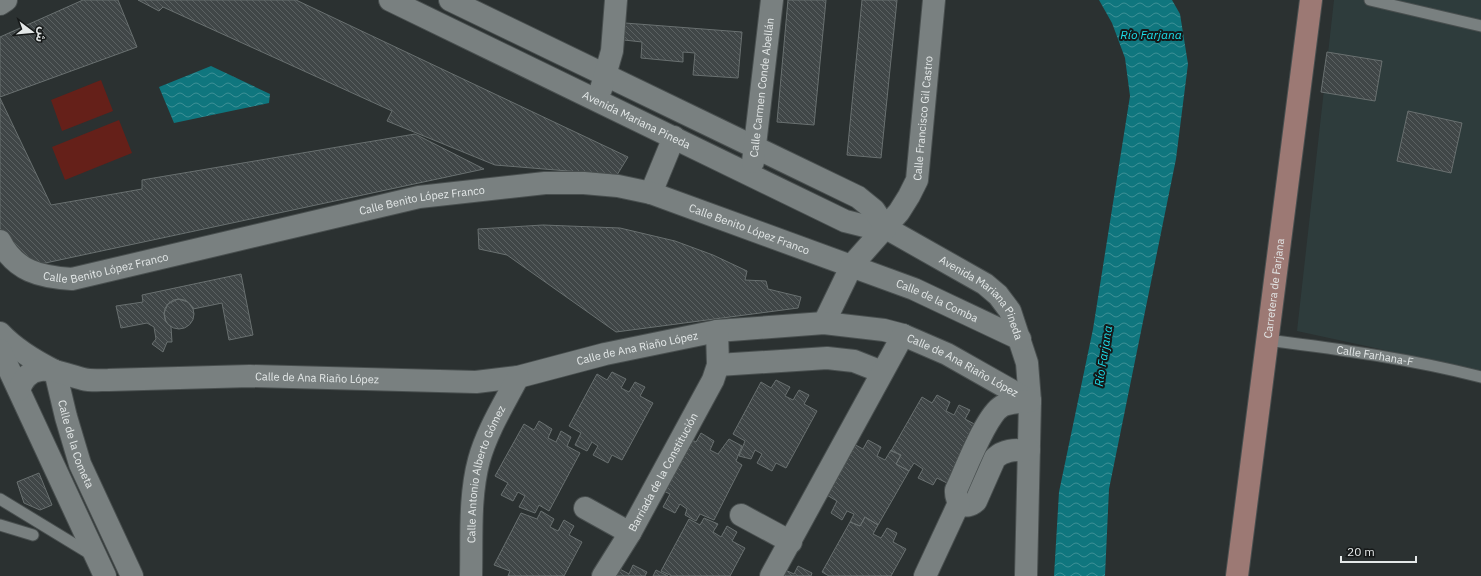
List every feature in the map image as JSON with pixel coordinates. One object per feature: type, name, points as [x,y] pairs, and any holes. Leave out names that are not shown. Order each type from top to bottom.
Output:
[{"type":"main road","name":"Carretera de Farjana","points":[[1237,576],[1310,0]]},
{"type":"street","points":[[0,4],[6,0]]},
{"type":"street","name":"Avenida Mariana Pineda","points":[[390,0],[845,221],[869,227],[886,228],[985,284],[998,295],[1010,311],[1027,363],[1030,401]]},
{"type":"street","points":[[598,100],[612,51],[616,0]]},
{"type":"street","name":"Calle Carmen Conde Abellán","points":[[750,176],[756,148],[772,0]]},
{"type":"street","name":"Calle Francisco Gil Castro","points":[[824,324],[852,265],[886,228],[909,196],[917,180],[934,0]]},
{"type":"street","points":[[450,28],[454,1]]},
{"type":"street","name":"Avenida Mariana Pineda","points":[[454,1],[867,202],[886,228]]},
{"type":"street","points":[[652,194],[674,137]]},
{"type":"street","name":"Calle Benito López Franco","points":[[0,241],[6,253],[18,264],[33,272],[52,278],[72,279],[419,197],[545,183],[584,183],[618,186],[652,194],[852,265]]},
{"type":"street","name":"Calle de la Comba","points":[[852,265],[914,289],[1020,339]]},
{"type":"street","name":"Calle de Ana Riaño López","points":[[55,371],[85,379],[108,380],[250,376],[476,382],[518,377],[605,354],[716,331],[824,324],[878,329],[903,335],[947,354],[1030,401],[1026,576]]},
{"type":"street","name":"Barriada de la Constitución","points":[[603,576],[630,533],[710,386],[718,365],[716,331]]},
{"type":"street","points":[[0,333],[34,361],[55,371]]},
{"type":"street","points":[[771,576],[791,542],[903,335]]},
{"type":"street","points":[[0,350],[101,567]]},
{"type":"street","points":[[718,365],[827,358],[854,360],[882,372]]},
{"type":"street","points":[[19,390],[21,383],[30,373],[39,370],[55,371]]},
{"type":"street","name":"Calle de la Cometa","points":[[55,371],[66,417],[80,464],[132,576]]},
{"type":"street","name":"Calle Antonio Alberto Gómez","points":[[472,576],[473,493],[479,460],[490,431],[518,377]]},
{"type":"street","points":[[1029,450],[1011,450],[1000,454],[995,458],[976,502],[972,505],[966,506],[959,503],[956,497],[956,490],[988,422],[995,412],[1003,406],[1030,401]]},
{"type":"street","points":[[925,576],[959,503]]},
{"type":"street","points":[[585,508],[630,533]]},
{"type":"street","points":[[741,515],[791,542]]},
{"type":"lane","points":[[1370,0],[1481,26]]},
{"type":"lane","name":"Calle Farhana-F","points":[[1267,340],[1399,359],[1481,377]]},
{"type":"lane","points":[[0,499],[101,567]]},
{"type":"lane","points":[[0,525],[33,535]]},
{"type":"shaded area","points":[[1334,0],[1481,0],[1481,371],[1297,331]]},
{"type":"shaded area","points":[[101,80],[113,111],[62,131],[51,100]]},
{"type":"shaded area","points":[[119,120],[132,153],[65,180],[52,147]]},
{"type":"water","name":"Río Farjana","points":[[1099,0],[1172,0],[1180,14],[1188,64],[1176,159],[1109,489],[1105,576],[1054,576],[1059,492],[1093,329],[1130,96],[1125,58],[1112,23]]},
{"type":"water","points":[[211,66],[270,94],[269,103],[174,123],[159,87]]},
{"type":"building","points":[[83,0],[118,0],[137,47],[0,97],[0,37]]},
{"type":"building","points":[[138,0],[296,0],[628,157],[617,175],[495,165],[387,121],[392,111],[163,7],[159,11]]},
{"type":"building","points":[[788,0],[826,0],[814,125],[777,122]]},
{"type":"building","points":[[862,0],[897,0],[881,158],[847,155]]},
{"type":"building","points":[[625,23],[742,32],[738,78],[693,75],[695,53],[683,52],[683,62],[641,58],[642,42],[624,40]]},
{"type":"building","points":[[1327,52],[1382,61],[1375,101],[1321,92]]},
{"type":"building","points":[[0,98],[51,205],[142,189],[142,180],[415,134],[484,169],[36,265],[0,238]]},
{"type":"building","points":[[1408,111],[1462,123],[1451,173],[1397,161]]},
{"type":"building","points":[[543,225],[620,228],[675,241],[713,255],[747,271],[745,280],[766,281],[768,289],[801,297],[798,308],[616,332],[507,255],[479,249],[478,229]]},
{"type":"building","points":[[241,274],[253,335],[229,340],[222,303],[193,309],[188,302],[178,299],[168,304],[164,313],[166,322],[171,327],[172,342],[167,342],[163,352],[152,344],[156,339],[154,327],[147,323],[121,328],[116,306],[143,302],[142,295]]},
{"type":"building","points":[[179,299],[190,303],[194,314],[190,325],[179,329],[168,325],[164,314],[168,303]]},
{"type":"building","points":[[612,372],[626,379],[621,388],[629,392],[635,382],[645,387],[640,396],[653,403],[622,460],[612,455],[608,463],[593,455],[598,446],[592,442],[587,451],[575,445],[581,433],[569,426],[597,374],[607,380]]},
{"type":"building","points":[[776,380],[790,387],[785,396],[793,400],[799,390],[809,395],[804,404],[817,411],[786,468],[776,463],[772,471],[757,463],[762,454],[755,450],[751,459],[739,456],[745,441],[733,434],[761,382],[771,388]]},
{"type":"building","points":[[937,395],[950,402],[946,411],[954,415],[959,405],[970,410],[965,419],[978,426],[947,483],[937,478],[933,485],[918,478],[923,469],[914,463],[909,471],[896,464],[901,455],[891,451],[922,397],[932,403]]},
{"type":"building","points":[[539,421],[552,429],[548,438],[556,442],[561,431],[571,437],[567,446],[580,453],[549,511],[539,505],[535,513],[519,507],[525,496],[518,492],[513,501],[501,495],[508,483],[495,476],[524,424],[534,430]]},
{"type":"building","points":[[701,433],[714,441],[710,450],[718,454],[729,439],[742,446],[736,461],[742,465],[714,520],[700,514],[696,521],[685,515],[687,509],[680,504],[675,513],[663,507],[670,494],[657,488],[685,436],[696,442]]},
{"type":"building","points":[[868,440],[881,447],[877,456],[885,460],[891,450],[901,455],[896,464],[909,471],[878,525],[865,517],[860,526],[850,522],[854,514],[847,511],[842,520],[831,513],[837,501],[825,494],[852,443],[863,449]]},
{"type":"building","points":[[39,473],[52,505],[40,510],[24,503],[17,482]]},
{"type":"building","points":[[541,511],[554,519],[550,527],[558,531],[564,520],[574,526],[569,535],[582,542],[564,576],[508,576],[510,571],[494,565],[521,513],[537,519]]},
{"type":"building","points":[[865,517],[878,525],[873,534],[881,538],[887,528],[897,533],[893,542],[906,549],[891,576],[829,576],[822,572],[850,522],[860,526]]},
{"type":"building","points":[[704,518],[718,524],[713,532],[721,537],[727,526],[737,532],[732,541],[745,548],[730,576],[672,576],[661,571],[689,519],[700,525]]},
{"type":"building","points":[[633,565],[647,572],[645,576],[614,576],[618,568],[629,574]]},
{"type":"building","points":[[798,566],[812,573],[811,576],[779,576],[783,569],[794,574]]},
{"type":"building","points":[[656,570],[668,576],[653,576]]}]
